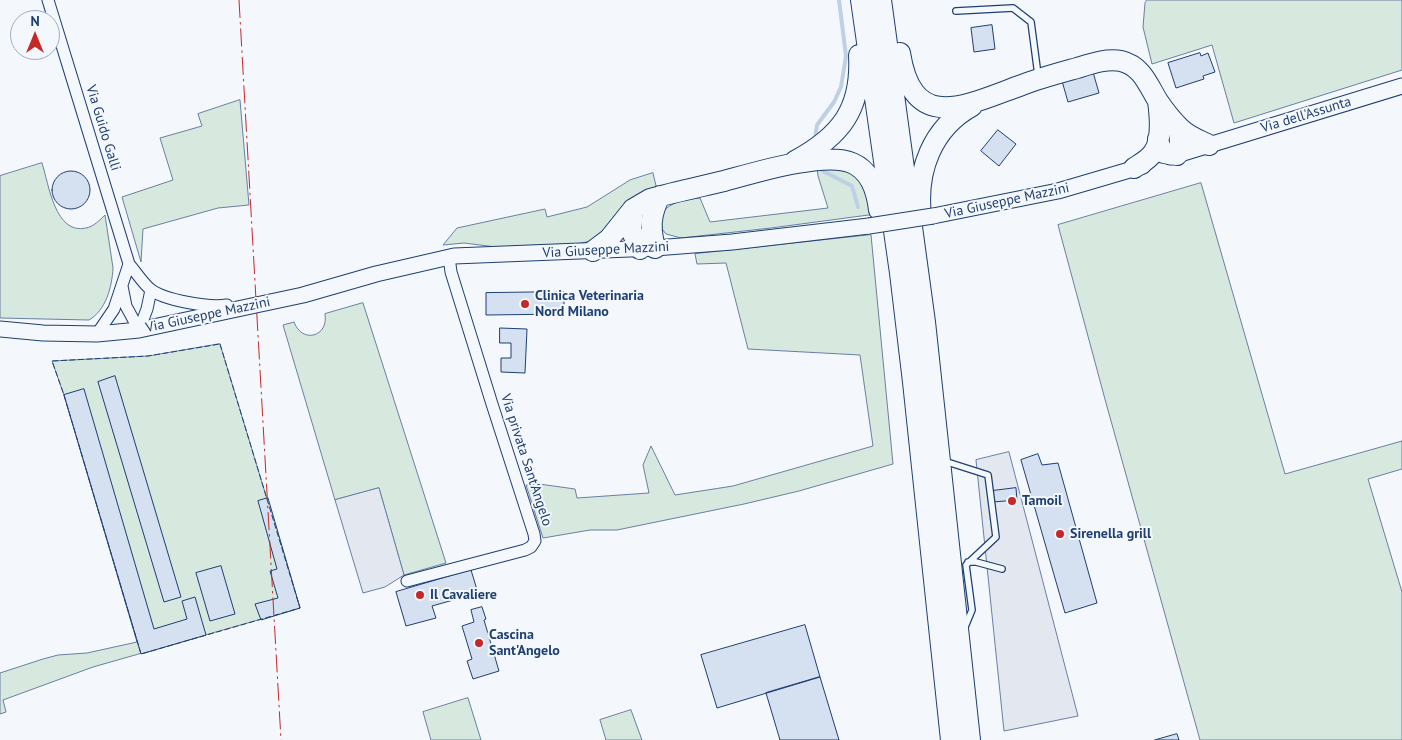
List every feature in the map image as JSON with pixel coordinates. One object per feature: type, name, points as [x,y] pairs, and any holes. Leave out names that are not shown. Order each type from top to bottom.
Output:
[{"type":"highway","points":[[784,166],[827,140],[836,132],[851,110],[860,68],[854,0]]},
{"type":"highway","points":[[861,0],[900,273],[948,731]]},
{"type":"highway","points":[[881,0],[925,322],[970,740]]},
{"type":"highway","points":[[889,0],[895,18],[906,79],[911,90],[926,103],[951,108],[964,106],[1038,80],[1100,62],[1119,60],[1130,63],[1140,70],[1158,101],[1179,127],[1192,137],[1210,145]]},
{"type":"highway","points":[[925,322],[926,262],[920,205],[923,174],[933,143],[941,131],[956,116],[983,100]]},
{"type":"highway","points":[[1158,101],[1158,139],[1164,153],[1177,155],[1180,143],[1179,127]]},
{"type":"highway","points":[[1134,168],[1153,153],[1158,139]]},
{"type":"highway","points":[[593,251],[609,239],[632,209],[641,203],[660,196],[784,166],[837,159],[853,163],[869,177],[878,197],[888,266],[900,273]]},
{"type":"highway","points":[[647,249],[651,216],[660,196]]},
{"type":"highway","points":[[632,209],[631,230],[647,249]]},
{"type":"street","name":"Via Guido Galli","points":[[48,0],[130,264],[151,290]]},
{"type":"street","name":"Via dell'Assunta","points":[[1210,145],[1402,86]]},
{"type":"street","name":"Via Giuseppe Mazzini","points":[[0,329],[43,333],[97,334],[140,330],[303,296],[376,274],[449,257],[647,249],[741,241],[869,226],[933,216],[1049,193],[1210,145]]},
{"type":"street","name":"Via privata Sant'Angelo","points":[[407,581],[525,550],[531,547],[535,541],[451,272],[449,257]]},
{"type":"street","points":[[97,334],[114,309],[121,284],[130,264]]},
{"type":"street","points":[[121,284],[126,306],[140,330]]},
{"type":"street","points":[[140,330],[151,290],[180,301],[215,307],[258,299],[303,296]]},
{"type":"lane","points":[[956,11],[1013,8],[1030,22],[1038,80]]},
{"type":"lane","points":[[940,460],[988,476],[996,538],[966,565],[972,610],[960,641]]},
{"type":"lane","points":[[968,562],[976,562],[1002,569]]},
{"type":"shaded area","points":[[1147,0],[1402,0],[1402,70],[1234,123],[1212,45],[1152,64],[1143,27],[1145,3]]},
{"type":"shaded area","points":[[240,100],[249,205],[218,208],[143,229],[141,262],[122,197],[173,180],[160,138],[202,126],[198,114]]},
{"type":"shaded area","points":[[42,163],[55,206],[67,224],[75,228],[86,228],[94,225],[105,215],[113,268],[112,275],[104,304],[95,316],[89,320],[0,318],[0,176]]},
{"type":"shaded area","points":[[828,166],[858,174],[876,214],[681,238],[666,234],[662,229],[660,215],[664,210],[678,202],[700,198],[710,222],[828,208],[817,168]]},
{"type":"shaded area","points":[[653,173],[657,190],[607,232],[591,241],[577,244],[496,247],[464,243],[443,245],[457,228],[545,209],[547,217],[587,207],[630,180]]},
{"type":"shaded area","points":[[1201,183],[1285,474],[1402,441],[1402,469],[1368,479],[1402,592],[1402,740],[1200,740],[1058,225]]},
{"type":"shaded area","points":[[871,235],[893,464],[799,491],[744,504],[617,530],[590,530],[543,538],[526,485],[539,484],[575,489],[577,498],[649,493],[643,465],[651,446],[675,495],[733,486],[873,446],[860,355],[748,349],[726,263],[697,264],[695,254]]},
{"type":"shaded area","points":[[363,303],[446,563],[404,575],[379,488],[335,500],[283,325],[294,322],[303,333],[314,335],[323,328],[325,314]]},
{"type":"shaded area","points":[[220,344],[300,608],[93,667],[3,700],[6,712],[0,714],[0,673],[58,655],[87,653],[137,642],[64,395],[52,361],[148,356]]},
{"type":"shaded area","points":[[1009,452],[1078,716],[1004,731],[976,460]]},
{"type":"shaded area","points":[[379,488],[404,575],[385,587],[363,593],[335,500]]},
{"type":"shaded area","points":[[468,698],[481,740],[431,740],[423,712]]},
{"type":"shaded area","points":[[631,710],[642,740],[606,740],[600,720]]},
{"type":"building","points":[[992,25],[995,49],[974,52],[971,28]]},
{"type":"building","points":[[1200,53],[1201,56],[1208,53],[1215,72],[1203,76],[1204,79],[1176,88],[1168,63]]},
{"type":"building","points":[[1093,72],[1099,93],[1068,102],[1062,81]]},
{"type":"building","points":[[998,130],[1016,144],[999,166],[981,151]]},
{"type":"building","points":[[71,171],[78,172],[84,177],[89,183],[89,197],[84,203],[78,208],[71,209],[64,208],[58,203],[53,197],[52,190],[53,183],[58,177],[64,172]]},
{"type":"building","name":"Clinica Veterinaria Nord Milano","points":[[564,292],[564,314],[486,315],[486,293]]},
{"type":"building","points":[[500,328],[527,329],[525,373],[501,372],[501,358],[511,358],[511,343],[500,343]]},
{"type":"building","points":[[115,376],[181,597],[164,602],[98,382]]},
{"type":"building","points":[[84,389],[154,629],[187,619],[182,601],[195,597],[206,635],[141,654],[64,395]]},
{"type":"building","name":"Sirenella grill","points":[[1038,454],[1042,465],[1058,463],[1097,603],[1065,613],[1021,460]]},
{"type":"building","points":[[1016,488],[1017,500],[993,502],[992,491]]},
{"type":"building","points":[[268,498],[300,608],[261,620],[255,604],[278,598],[270,571],[277,569],[258,501]]},
{"type":"building","points":[[221,566],[235,614],[210,621],[196,573]]},
{"type":"building","points":[[471,570],[478,593],[432,606],[436,618],[406,626],[396,592]]},
{"type":"building","name":"Cascina Sant'Angelo","points":[[482,607],[499,671],[473,679],[467,661],[472,659],[462,626],[474,622],[471,610]]},
{"type":"building","points":[[805,625],[820,677],[717,708],[701,655]]},
{"type":"building","points":[[820,677],[839,740],[780,740],[766,693]]},
{"type":"building","points":[[1177,734],[1179,740],[1155,740]]},
{"type":"waterway","points":[[815,138],[817,125],[834,102],[841,87],[846,56],[839,0]]},
{"type":"waterway","points":[[823,171],[852,186],[858,207]]},
{"type":"fence","points":[[220,344],[300,608],[141,654],[64,395],[52,361],[148,356],[220,344]]},
{"type":"power","points":[[239,0],[281,740]]},
{"type":"place","name":"Clinica Veterinaria Nord Milano","points":[[525,304]]},
{"type":"place","name":"Tamoil","points":[[1012,501]]},
{"type":"place","name":"Sirenella grill","points":[[1060,534]]},
{"type":"place","name":"Il Cavaliere","points":[[420,595]]},
{"type":"place","name":"Cascina Sant'Angelo","points":[[479,643]]}]
